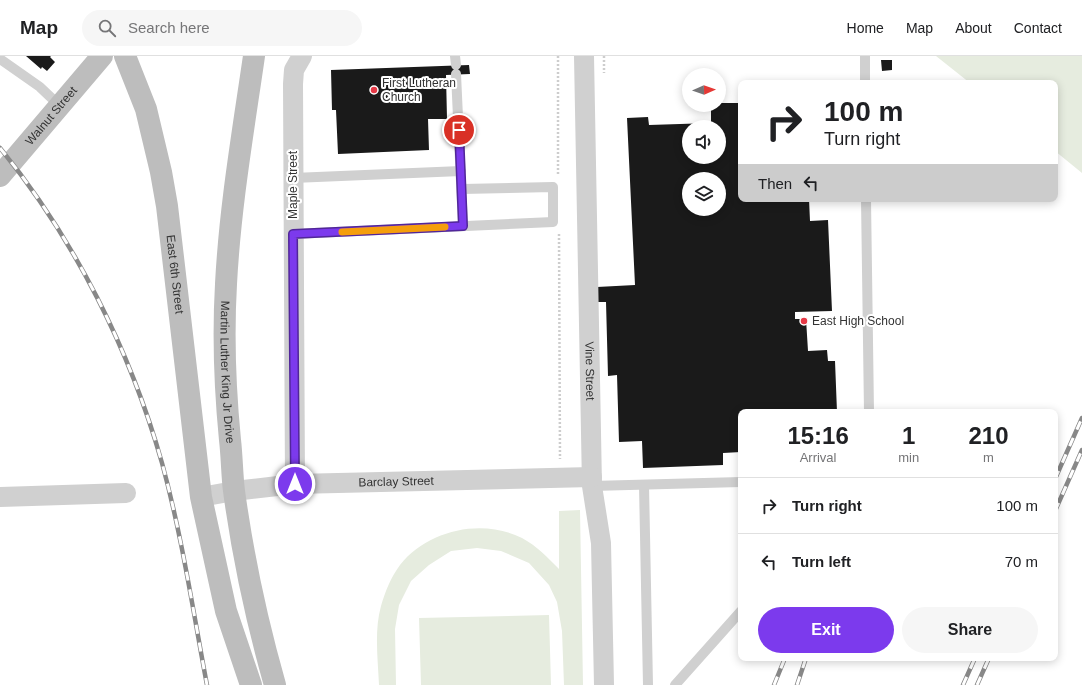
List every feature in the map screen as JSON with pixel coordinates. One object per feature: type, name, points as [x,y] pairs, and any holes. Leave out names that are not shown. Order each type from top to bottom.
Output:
[{"type":"main road","name":"Walnut Street","points":[[0,176],[102,56]]},
{"type":"main road","name":"East 6th Street","points":[[126,56],[146,108],[161,172],[167,206],[202,497]]},
{"type":"main road","name":"Martin Luther King Jr Drive","points":[[254,56],[237,168],[230,229],[226,285],[226,367],[234,491],[254,606],[275,685]]},
{"type":"main road","points":[[202,497],[226,611],[251,685]]},
{"type":"street","name":"Maple Street","points":[[295,484],[293,84],[294,70],[302,56]]},
{"type":"street","name":"Vine Street","points":[[584,56],[592,482],[601,543],[604,685]]},
{"type":"street","name":"Barclay Street","points":[[202,497],[234,491],[295,484],[592,482]]},
{"type":"street","points":[[0,497],[126,493]]},
{"type":"lane","points":[[865,56],[865,80]]},
{"type":"lane","points":[[0,59],[40,87],[60,106]]},
{"type":"lane","points":[[456,65],[463,226]]},
{"type":"lane","points":[[293,178],[461,171]]},
{"type":"lane","points":[[293,234],[553,222],[553,187],[462,189]]},
{"type":"lane","points":[[866,202],[869,409]]},
{"type":"lane","points":[[592,482],[644,485],[738,482]]},
{"type":"lane","points":[[644,485],[648,685]]},
{"type":"lane","points":[[675,685],[738,614]]},
{"type":"path","points":[[558,56],[558,176]]},
{"type":"path","points":[[559,232],[560,466]]},
{"type":"shaded area","points":[[936,56],[1082,56],[1082,173],[1058,153],[1058,80],[966,80]]},
{"type":"shaded area","points":[[580,510],[583,685],[564,685],[562,631],[557,602],[549,585],[529,563],[501,551],[477,548],[451,551],[429,565],[411,581],[399,605],[395,629],[396,685],[379,685],[377,635],[381,606],[386,590],[394,574],[400,565],[412,553],[425,543],[456,531],[490,529],[506,532],[522,538],[542,552],[559,569],[559,511]]},
{"type":"shaded area","points":[[549,615],[551,685],[421,685],[419,618]]},
{"type":"building","points":[[26,56],[51,56],[50,57],[55,62],[47,71],[42,67],[41,69]]},
{"type":"building","points":[[881,60],[892,60],[892,70],[882,71]]},
{"type":"building","points":[[469,65],[470,74],[446,75],[447,119],[428,119],[429,150],[338,154],[336,110],[332,110],[331,70]]},
{"type":"building","points":[[726,103],[738,103],[738,202],[809,202],[810,221],[828,220],[832,311],[795,312],[795,319],[806,319],[808,351],[827,350],[828,361],[835,361],[837,409],[738,409],[738,452],[723,453],[723,465],[643,468],[642,441],[619,442],[617,375],[608,376],[606,302],[598,302],[597,287],[635,285],[627,118],[648,117],[649,125],[682,124],[682,164],[726,164],[726,120],[711,120],[711,112],[726,112]]},
{"type":"railway","points":[[0,148],[27,183],[76,258],[97,298],[134,379],[149,421],[169,490],[207,685]]},
{"type":"railway","points":[[1058,472],[1082,418]]},
{"type":"railway","points":[[1058,504],[1082,450]]},
{"type":"railway","points":[[774,685],[784,661]]},
{"type":"railway","points":[[797,685],[805,661]]},
{"type":"railway","points":[[963,685],[974,661]]},
{"type":"railway","points":[[977,685],[988,661]]},
{"type":"slow traffic","points":[[342,232],[445,227]]},
{"type":"place","name":"First Lutheran Church","points":[[374,90]]},
{"type":"place","name":"East High School","points":[[804,321]]},
{"type":"route","points":[[295,484],[293,234],[463,226],[459,130]]}]
